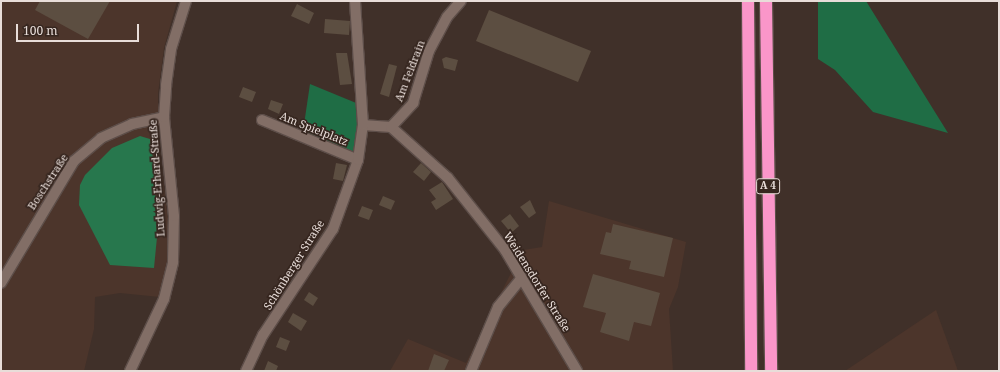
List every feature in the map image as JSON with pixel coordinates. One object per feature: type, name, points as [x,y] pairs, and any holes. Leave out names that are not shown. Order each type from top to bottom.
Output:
[{"type":"highway","name":"A 4","points":[[748,1],[752,371]]},
{"type":"highway","name":"A 4","points":[[766,1],[770,371]]},
{"type":"street","name":"Ludwig-Erhard-Straße","points":[[130,371],[164,299],[173,262],[174,216],[164,117],[171,49],[186,1]]},
{"type":"street","name":"Schönberger Straße","points":[[246,371],[263,335],[333,229],[358,160],[363,125],[355,1]]},
{"type":"street","name":"Am Feldrain","points":[[391,128],[413,103],[429,51],[447,17],[461,1]]},
{"type":"street","name":"Boschstraße","points":[[1,283],[74,160],[101,138],[132,124],[164,117]]},
{"type":"street","name":"Am Spielplatz","points":[[262,120],[358,160]]},
{"type":"street","points":[[363,125],[391,128]]},
{"type":"street","name":"Weidensdorfer Straße","points":[[391,128],[448,178],[505,250],[577,371]]},
{"type":"street","points":[[470,371],[498,307],[521,279]]},
{"type":"shaded area","points":[[1,1],[177,1],[164,48],[158,93],[158,146],[170,233],[166,276],[160,297],[120,293],[95,297],[94,329],[84,371],[1,371]]},
{"type":"shaded area","points":[[549,201],[686,242],[678,287],[669,309],[673,371],[390,371],[408,339],[466,363],[511,273],[517,251],[542,247]]},
{"type":"shaded area","points":[[936,310],[958,371],[845,371]]},
{"type":"green space","points":[[818,1],[866,1],[948,133],[873,112],[835,70],[818,59]]},
{"type":"green space","points":[[310,84],[361,105],[358,160],[302,138]]},
{"type":"green space","points":[[140,136],[150,139],[154,165],[157,237],[154,268],[110,265],[79,205],[80,185],[85,175],[112,148]]},
{"type":"building","points":[[40,1],[110,1],[88,39],[35,10]]},
{"type":"building","points":[[297,4],[314,13],[309,24],[291,16]]},
{"type":"building","points":[[489,10],[591,51],[578,82],[476,41]]},
{"type":"building","points":[[325,19],[350,21],[349,35],[324,33]]},
{"type":"building","points":[[336,53],[347,53],[352,84],[340,85]]},
{"type":"building","points":[[446,57],[458,60],[455,71],[444,68],[442,59]]},
{"type":"building","points":[[389,64],[397,66],[389,97],[380,94]]},
{"type":"building","points":[[243,87],[256,92],[252,102],[239,97]]},
{"type":"building","points":[[271,100],[283,104],[279,114],[268,109]]},
{"type":"building","points":[[336,163],[347,165],[343,181],[333,179]]},
{"type":"building","points":[[421,163],[431,172],[424,181],[413,172]]},
{"type":"building","points":[[442,182],[453,199],[436,210],[431,202],[436,199],[429,190]]},
{"type":"building","points":[[383,196],[395,201],[391,210],[379,205]]},
{"type":"building","points":[[530,200],[536,213],[529,218],[520,207]]},
{"type":"building","points":[[362,206],[373,210],[369,220],[358,216]]},
{"type":"building","points":[[510,214],[519,226],[511,233],[501,221]]},
{"type":"building","points":[[613,224],[673,238],[664,277],[629,269],[631,261],[600,254],[606,232],[611,233]]},
{"type":"building","points":[[593,274],[660,293],[651,326],[634,322],[629,341],[600,332],[606,313],[583,307]]},
{"type":"building","points":[[309,292],[318,298],[313,306],[304,300]]},
{"type":"building","points":[[293,313],[307,321],[301,331],[288,322]]},
{"type":"building","points":[[280,337],[290,341],[286,351],[276,347]]},
{"type":"building","points":[[434,354],[449,360],[444,371],[428,371]]},
{"type":"building","points":[[268,361],[278,366],[276,371],[264,371]]}]
